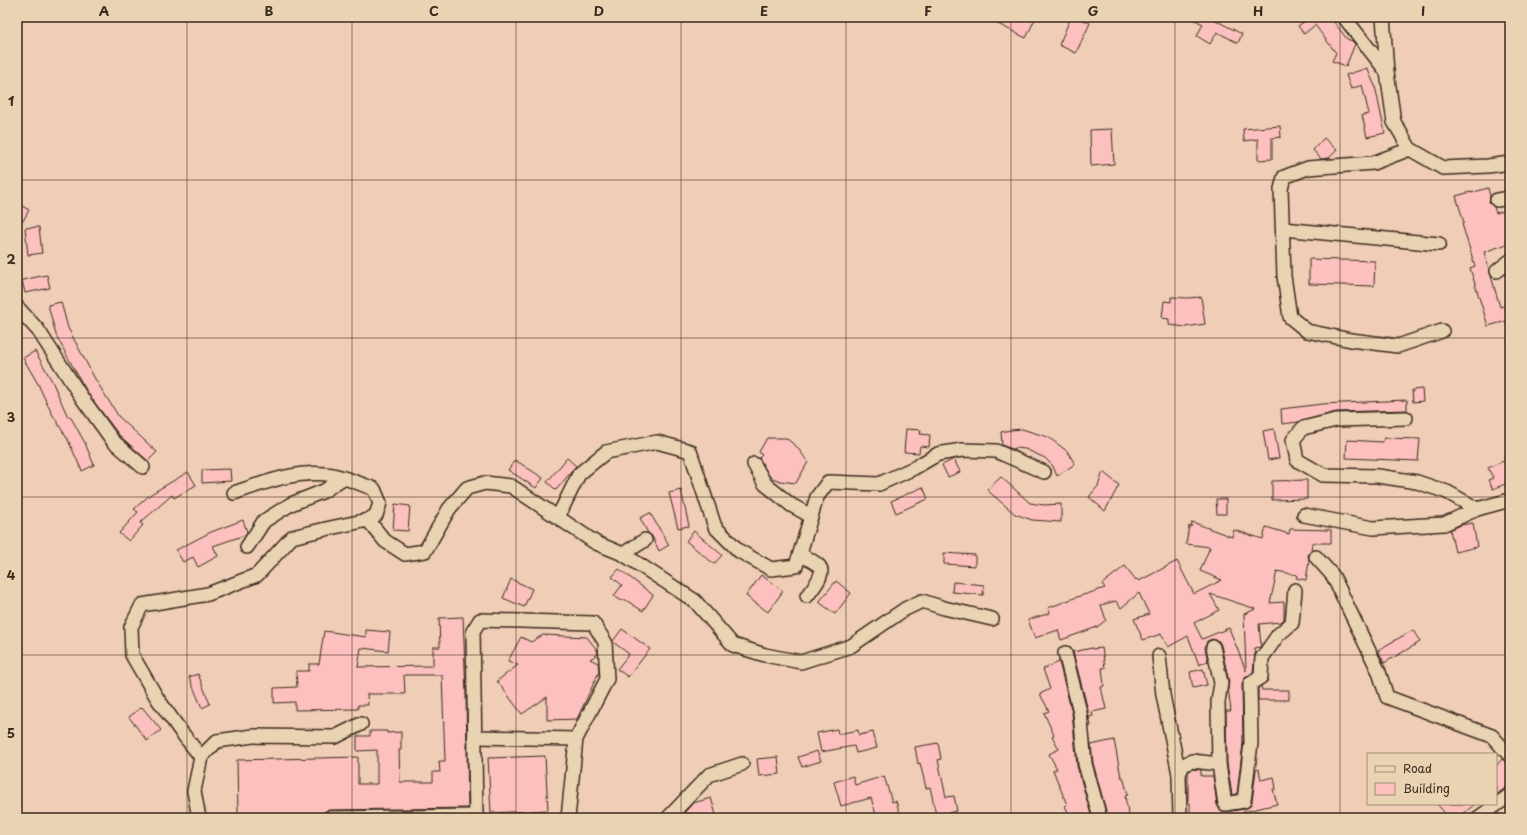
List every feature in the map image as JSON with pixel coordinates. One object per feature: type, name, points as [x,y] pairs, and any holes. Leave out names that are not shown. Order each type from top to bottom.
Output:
[{"type":"street","points":[[1344,17],[1387,72]]},
{"type":"street","points":[[1383,17],[1387,72],[1394,122],[1410,149],[1443,168],[1488,166],[1510,163]]},
{"type":"street","points":[[1410,149],[1373,163],[1308,168],[1284,177],[1281,190],[1284,276],[1290,317],[1307,331],[1351,340],[1398,346],[1442,330]]},
{"type":"street","points":[[1283,229],[1439,244]]},
{"type":"street","points":[[1497,271],[1510,261]]},
{"type":"street","points":[[17,307],[38,330],[82,398],[113,441],[143,467]]},
{"type":"street","points":[[1406,418],[1336,420],[1303,428],[1292,440],[1297,460],[1322,475],[1378,476],[1417,482],[1447,492],[1477,509]]},
{"type":"street","points":[[558,517],[579,474],[606,452],[657,442],[690,451],[715,527],[739,551],[771,569],[796,566],[818,496],[828,482],[879,484],[914,468],[938,454],[962,450],[996,451],[1044,472]]},
{"type":"street","points":[[754,464],[765,484],[791,505],[812,516]]},
{"type":"street","points":[[201,757],[157,698],[132,656],[131,627],[142,605],[208,594],[257,574],[292,537],[368,520],[376,515],[380,503],[374,490],[333,475],[308,474],[274,479],[234,493]]},
{"type":"street","points":[[247,547],[264,521],[291,504],[324,491],[343,478]]},
{"type":"street","points":[[368,520],[385,541],[405,554],[424,551],[449,509],[467,488],[485,483],[512,486],[596,543],[623,554],[695,601],[733,645],[765,656],[801,662],[851,646],[905,610],[922,601],[944,608],[992,619]]},
{"type":"street","points":[[1304,515],[1373,528],[1444,524],[1477,509],[1510,500]]},
{"type":"street","points":[[623,554],[644,540]]},
{"type":"street","points":[[800,554],[819,566],[821,571],[820,577],[807,596]]},
{"type":"street","points":[[1316,557],[1333,576],[1379,672],[1387,697],[1492,736],[1510,756]]},
{"type":"street","points":[[1213,647],[1221,683],[1218,702],[1218,764],[1225,804],[1244,801],[1251,743],[1250,684],[1261,678],[1262,658],[1278,635],[1292,623],[1295,590]]},
{"type":"street","points":[[329,818],[477,817],[473,630],[480,620],[593,623],[605,642],[607,679],[576,739],[568,818]]},
{"type":"street","points":[[1065,652],[1080,712],[1085,764],[1100,818]]},
{"type":"street","points":[[1159,656],[1163,695],[1179,774],[1180,818]]},
{"type":"street","points":[[199,818],[194,791],[201,757],[217,741],[253,736],[335,737],[361,724]]},
{"type":"street","points":[[475,737],[576,739]]},
{"type":"street","points":[[1179,774],[1182,765],[1192,761],[1218,764]]},
{"type":"street","points":[[668,818],[709,776],[742,764]]},
{"type":"street","points":[[1497,804],[1510,795]]},
{"type":"street","points":[[1478,818],[1496,805]]},
{"type":"building","points":[[984,17],[1036,17],[1026,38]]},
{"type":"building","points":[[1071,17],[1076,17],[1090,23],[1076,53],[1059,45]]},
{"type":"building","points":[[1189,17],[1209,17],[1242,34],[1238,43],[1217,32],[1210,44],[1197,36],[1203,24]]},
{"type":"building","points":[[1308,17],[1330,17],[1347,39],[1355,44],[1346,66],[1332,61],[1336,53],[1315,25],[1304,34],[1298,26],[1309,18]]},
{"type":"building","points":[[1367,68],[1375,86],[1385,133],[1367,137],[1362,115],[1369,114],[1362,85],[1351,89],[1346,75]]},
{"type":"building","points":[[1280,126],[1281,137],[1272,138],[1272,159],[1258,160],[1258,139],[1244,141],[1243,129]]},
{"type":"building","points":[[1112,129],[1114,164],[1091,166],[1090,130]]},
{"type":"building","points":[[1324,138],[1337,150],[1329,158],[1321,159],[1313,150]]},
{"type":"building","points":[[1488,188],[1490,196],[1489,202],[1494,207],[1496,213],[1510,209],[1510,243],[1484,252],[1500,307],[1510,304],[1510,320],[1488,326],[1470,268],[1475,266],[1462,224],[1464,223],[1456,196]]},
{"type":"building","points":[[17,203],[29,210],[23,221],[17,218]]},
{"type":"building","points":[[39,227],[42,253],[28,255],[25,228]]},
{"type":"building","points":[[1309,259],[1375,261],[1374,286],[1309,284]]},
{"type":"building","points":[[47,275],[50,288],[25,293],[22,280]]},
{"type":"building","points":[[1171,297],[1201,297],[1205,324],[1186,327],[1169,325],[1169,319],[1162,318],[1164,301],[1171,302]]},
{"type":"building","points":[[61,302],[68,328],[95,379],[119,417],[157,452],[148,461],[119,435],[89,395],[73,367],[56,335],[48,305]]},
{"type":"building","points":[[35,351],[52,381],[68,417],[70,416],[85,443],[94,465],[82,471],[68,440],[51,412],[38,384],[23,358]]},
{"type":"building","points":[[1422,389],[1423,401],[1413,402],[1412,390]]},
{"type":"building","points":[[1407,400],[1407,410],[1336,412],[1298,422],[1282,424],[1281,409],[1322,404]]},
{"type":"building","points":[[906,429],[921,430],[920,434],[930,435],[929,447],[920,446],[919,453],[904,452]]},
{"type":"building","points":[[1022,429],[1048,437],[1067,451],[1075,464],[1057,476],[1053,466],[1045,458],[1025,449],[1012,449],[1002,445],[1001,432]]},
{"type":"building","points":[[1274,429],[1279,458],[1268,460],[1263,431]]},
{"type":"building","points":[[767,438],[786,438],[797,447],[808,462],[796,483],[780,481],[770,477],[759,458],[762,455],[759,452]]},
{"type":"building","points":[[1384,438],[1420,439],[1418,461],[1346,458],[1347,440],[1383,442]]},
{"type":"building","points":[[567,458],[576,466],[556,490],[547,482]]},
{"type":"building","points":[[1510,458],[1510,482],[1493,489],[1488,480],[1493,478],[1488,468]]},
{"type":"building","points":[[954,459],[960,472],[948,477],[942,465]]},
{"type":"building","points":[[515,460],[543,478],[536,488],[508,470]]},
{"type":"building","points":[[230,469],[231,481],[202,483],[202,470]]},
{"type":"building","points":[[188,472],[196,485],[174,498],[172,495],[140,523],[143,525],[129,541],[119,533],[138,512],[134,509],[151,494]]},
{"type":"building","points":[[1103,472],[1119,485],[1105,511],[1089,497],[1098,486]]},
{"type":"building","points":[[1001,477],[1030,503],[1044,505],[1061,504],[1061,522],[1032,520],[1015,514],[987,490]]},
{"type":"building","points":[[1307,480],[1307,499],[1272,500],[1272,481]]},
{"type":"building","points":[[923,487],[928,499],[896,513],[891,501]]},
{"type":"building","points":[[681,490],[689,526],[678,528],[669,493]]},
{"type":"building","points":[[1216,499],[1226,499],[1226,514],[1217,514]]},
{"type":"building","points":[[395,504],[410,506],[408,531],[393,530]]},
{"type":"building","points":[[650,513],[669,545],[659,551],[652,536],[648,533],[640,518]]},
{"type":"building","points":[[243,520],[247,532],[245,535],[213,546],[218,556],[198,567],[193,557],[183,562],[176,550],[211,532]]},
{"type":"building","points":[[1192,522],[1232,537],[1234,530],[1263,539],[1266,527],[1289,534],[1290,529],[1331,530],[1331,543],[1312,543],[1311,551],[1308,555],[1309,561],[1306,580],[1296,578],[1297,575],[1277,571],[1270,603],[1284,602],[1284,619],[1281,622],[1259,624],[1261,645],[1260,647],[1254,648],[1255,654],[1253,672],[1245,678],[1242,684],[1243,743],[1237,794],[1232,795],[1227,763],[1226,711],[1231,711],[1228,688],[1229,682],[1219,641],[1212,639],[1207,641],[1205,648],[1208,661],[1199,665],[1188,636],[1168,647],[1161,634],[1143,640],[1134,619],[1149,614],[1139,593],[1121,608],[1116,601],[1101,605],[1106,620],[1097,627],[1061,640],[1058,630],[1035,638],[1028,620],[1050,613],[1048,608],[1105,588],[1102,584],[1125,566],[1136,580],[1137,579],[1139,581],[1177,561],[1194,594],[1222,580],[1200,571],[1210,547],[1186,544],[1189,526],[1191,527]],"holes":[[[1210,594],[1256,609],[1244,614],[1246,671],[1229,628],[1202,639],[1194,623],[1219,610]]]},
{"type":"building","points":[[1473,523],[1477,547],[1455,552],[1450,530],[1461,525]]},
{"type":"building","points":[[694,531],[722,555],[714,564],[686,541]]},
{"type":"building","points":[[944,553],[975,555],[975,566],[944,564]]},
{"type":"building","points":[[619,569],[653,595],[643,611],[624,599],[622,601],[614,596],[622,585],[612,577]]},
{"type":"building","points":[[761,575],[783,591],[768,612],[746,596]]},
{"type":"building","points":[[511,579],[532,589],[524,607],[503,598]]},
{"type":"building","points":[[836,581],[851,593],[835,614],[819,602]]},
{"type":"building","points":[[953,582],[984,585],[983,595],[952,592]]},
{"type":"building","points":[[463,617],[468,808],[329,810],[325,811],[322,815],[238,816],[237,760],[358,757],[358,784],[377,784],[377,750],[357,751],[357,736],[370,736],[370,731],[387,731],[387,733],[401,732],[401,750],[399,750],[400,782],[433,782],[433,772],[440,772],[439,761],[445,761],[442,675],[404,675],[405,694],[367,694],[368,705],[358,705],[358,709],[295,710],[295,702],[274,703],[274,688],[297,687],[296,671],[309,671],[309,664],[319,664],[324,631],[366,637],[366,630],[390,632],[388,651],[361,648],[358,667],[433,666],[433,647],[440,647],[439,618]]},
{"type":"building","points":[[622,629],[650,649],[628,677],[617,669],[629,654],[613,642]]},
{"type":"building","points":[[1413,630],[1420,642],[1384,663],[1378,650]]},
{"type":"building","points":[[543,635],[587,637],[597,650],[598,654],[590,659],[598,663],[599,672],[577,719],[547,720],[547,697],[522,714],[497,681],[518,665],[508,661],[521,637],[531,642]]},
{"type":"building","points":[[1092,648],[1102,648],[1105,668],[1102,668],[1104,686],[1101,687],[1106,709],[1092,712],[1093,716],[1089,717],[1091,726],[1089,727],[1088,710],[1073,652]]},
{"type":"building","points":[[1059,662],[1072,713],[1077,766],[1092,818],[1071,818],[1065,806],[1067,805],[1053,770],[1057,769],[1049,754],[1059,749],[1052,736],[1054,735],[1044,713],[1049,711],[1040,694],[1050,689],[1043,669]]},
{"type":"building","points":[[1203,669],[1207,685],[1193,688],[1190,672]]},
{"type":"building","points":[[198,674],[210,704],[202,708],[189,677]]},
{"type":"building","points":[[1261,686],[1262,690],[1289,690],[1289,700],[1258,700],[1258,688]]},
{"type":"building","points":[[142,707],[161,730],[147,741],[129,717]]},
{"type":"building","points":[[837,729],[838,734],[858,730],[859,735],[873,732],[877,748],[856,753],[854,746],[821,752],[817,733]]},
{"type":"building","points":[[1114,740],[1121,777],[1123,777],[1128,795],[1125,796],[1129,818],[1108,818],[1093,763],[1091,745]]},
{"type":"building","points":[[938,743],[941,759],[938,760],[946,797],[954,796],[957,811],[936,815],[930,787],[926,788],[920,763],[918,764],[915,747]]},
{"type":"building","points":[[817,751],[821,761],[802,767],[798,757]]},
{"type":"building","points":[[545,756],[548,810],[491,813],[488,758]]},
{"type":"building","points":[[778,757],[780,774],[759,776],[757,759]]},
{"type":"building","points":[[1502,759],[1510,765],[1510,787],[1505,788],[1497,794],[1497,765]]},
{"type":"building","points":[[1193,769],[1201,770],[1201,776],[1213,776],[1217,805],[1222,811],[1226,812],[1245,809],[1250,806],[1252,802],[1256,770],[1259,769],[1261,780],[1274,777],[1276,789],[1273,789],[1277,804],[1243,812],[1246,818],[1190,818],[1190,803],[1188,803],[1188,773]]},
{"type":"building","points":[[853,776],[855,785],[884,776],[892,802],[896,801],[901,818],[877,818],[871,798],[841,806],[834,782]]},
{"type":"building","points":[[711,798],[717,818],[686,818],[684,813],[693,803]]},
{"type":"building","points":[[1438,805],[1474,805],[1458,818],[1449,818]]}]
